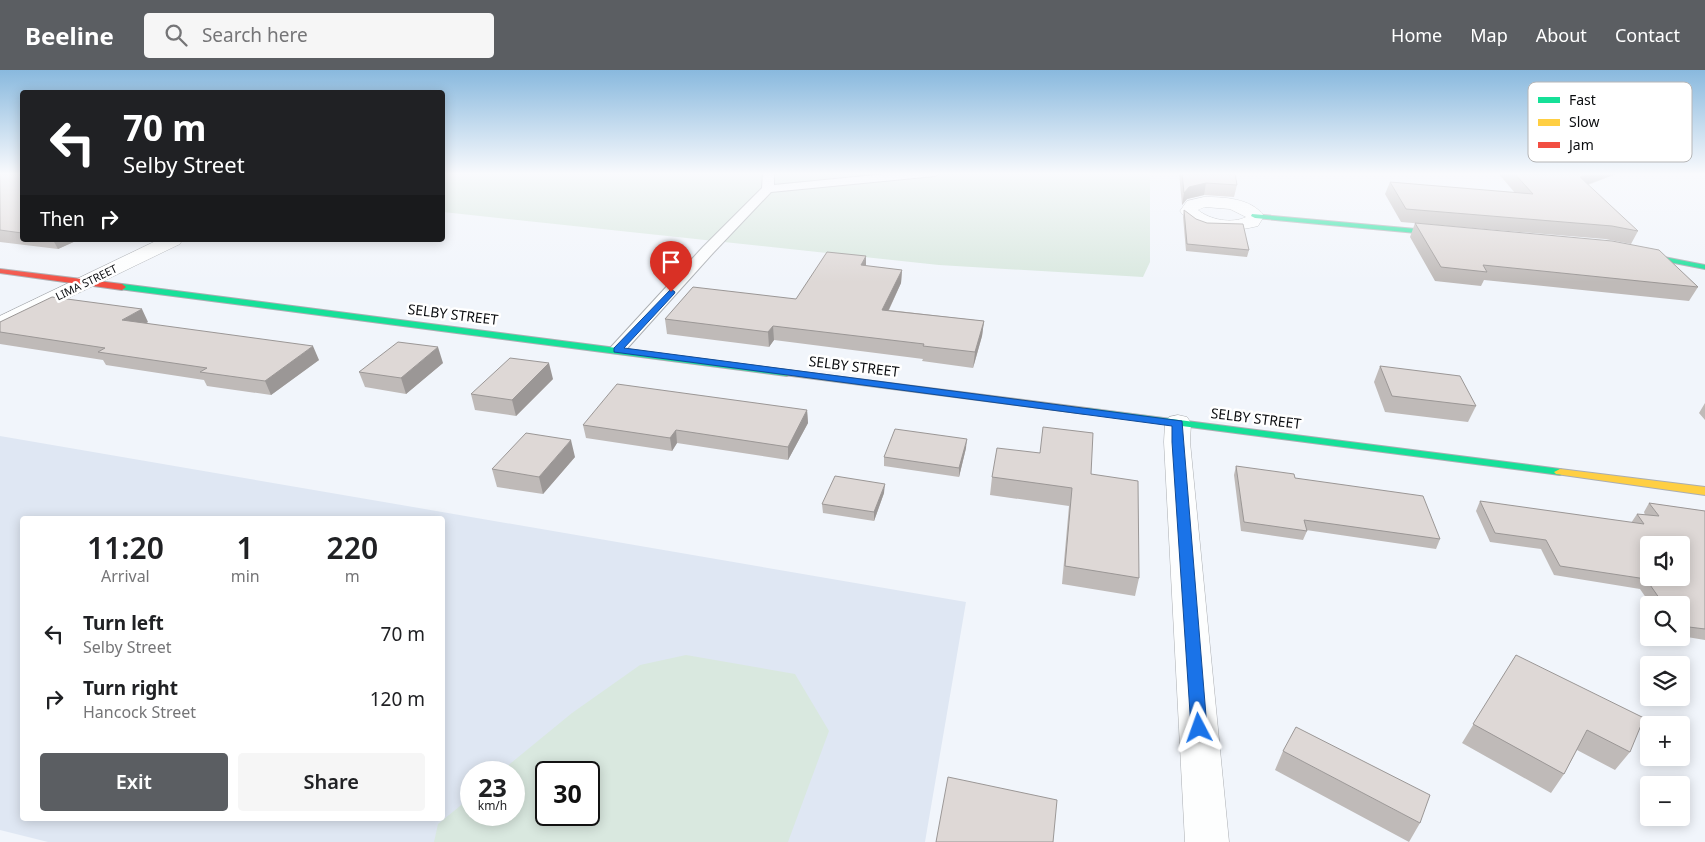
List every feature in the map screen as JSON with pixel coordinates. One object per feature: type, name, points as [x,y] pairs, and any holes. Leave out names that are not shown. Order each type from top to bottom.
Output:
[{"type":"street","points":[[1256,216],[1456,234]]},
{"type":"street","name":"LIMA STREET","points":[[0,324],[169,242]]},
{"type":"street","points":[[1614,249],[1705,267]]},
{"type":"street","name":"SELBY STREET","points":[[0,270],[1705,491]]},
{"type":"street","points":[[1178,424],[1177,442],[1207,842]]},
{"type":"lane","points":[[617,350],[708,250],[748,209]]},
{"type":"shaded area","points":[[445,209],[1150,209],[1150,262],[1143,277],[939,265],[445,212]]},
{"type":"shaded area","points":[[0,436],[966,602],[925,842],[48,842],[0,830]]},
{"type":"shaded area","points":[[686,655],[795,674],[829,731],[788,842],[434,842],[438,824],[445,821],[445,818],[460,806],[460,826],[525,826],[525,761],[513,761],[572,713],[640,665]]},
{"type":"building","points":[[0,209],[20,209],[20,233],[0,230]]},
{"type":"building","points":[[1406,209],[1614,209],[1638,231],[1612,226]]},
{"type":"building","points":[[1184,210],[1196,219],[1207,223],[1243,224],[1249,250],[1187,244]]},
{"type":"building","points":[[1415,223],[1612,241],[1659,250],[1698,287],[1483,265],[1487,272],[1441,267]]},
{"type":"building","points":[[827,252],[866,256],[861,265],[902,270],[882,310],[984,321],[975,352],[773,326],[768,332],[665,319],[693,287],[796,299]]},
{"type":"building","points":[[52,297],[142,309],[122,320],[313,346],[265,381],[200,372],[207,368],[98,352],[105,348],[0,332],[0,322]]},
{"type":"building","points":[[398,342],[438,347],[401,378],[359,372]]},
{"type":"building","points":[[510,358],[549,363],[512,400],[471,394]]},
{"type":"building","points":[[1380,366],[1460,376],[1476,406],[1392,396]]},
{"type":"building","points":[[617,384],[807,410],[788,447],[676,430],[670,438],[583,425]]},
{"type":"building","points":[[1043,427],[1093,433],[1091,474],[1138,481],[1139,578],[1065,566],[1072,488],[992,477],[997,448],[1040,453]]},
{"type":"building","points":[[895,429],[967,439],[959,468],[884,457]]},
{"type":"building","points":[[526,433],[571,440],[539,477],[492,469]]},
{"type":"building","points":[[1236,466],[1294,474],[1295,478],[1423,496],[1440,539],[1304,520],[1307,531],[1244,522]]},
{"type":"building","points":[[835,476],[885,484],[874,512],[822,504]]},
{"type":"building","points":[[1480,501],[1644,524],[1637,514],[1659,516],[1649,503],[1705,511],[1705,629],[1690,627],[1690,596],[1658,596],[1651,586],[1690,586],[1690,536],[1640,536],[1640,578],[1560,566],[1546,540],[1495,533]]},
{"type":"building","points":[[1516,655],[1640,716],[1640,728],[1630,752],[1587,730],[1564,774],[1473,724]]},
{"type":"building","points":[[1296,727],[1430,795],[1420,823],[1283,751]]},
{"type":"building","points":[[948,777],[1057,800],[1053,842],[936,842]]},
{"type":"traffic: fast","points":[[1255,216],[1449,234]]},
{"type":"traffic: fast","points":[[1631,252],[1705,267]]},
{"type":"traffic: fast","points":[[122,287],[787,373]]},
{"type":"traffic: fast","points":[[1086,411],[1560,472]]},
{"type":"traffic: slow","points":[[787,373],[1086,411]]},
{"type":"traffic: slow","points":[[1560,472],[1705,491]]},
{"type":"traffic: jam","points":[[0,271],[122,287]]},
{"type":"route","points":[[671,292],[634,334],[617,350],[1178,424],[1177,442],[1199,728]]}]
